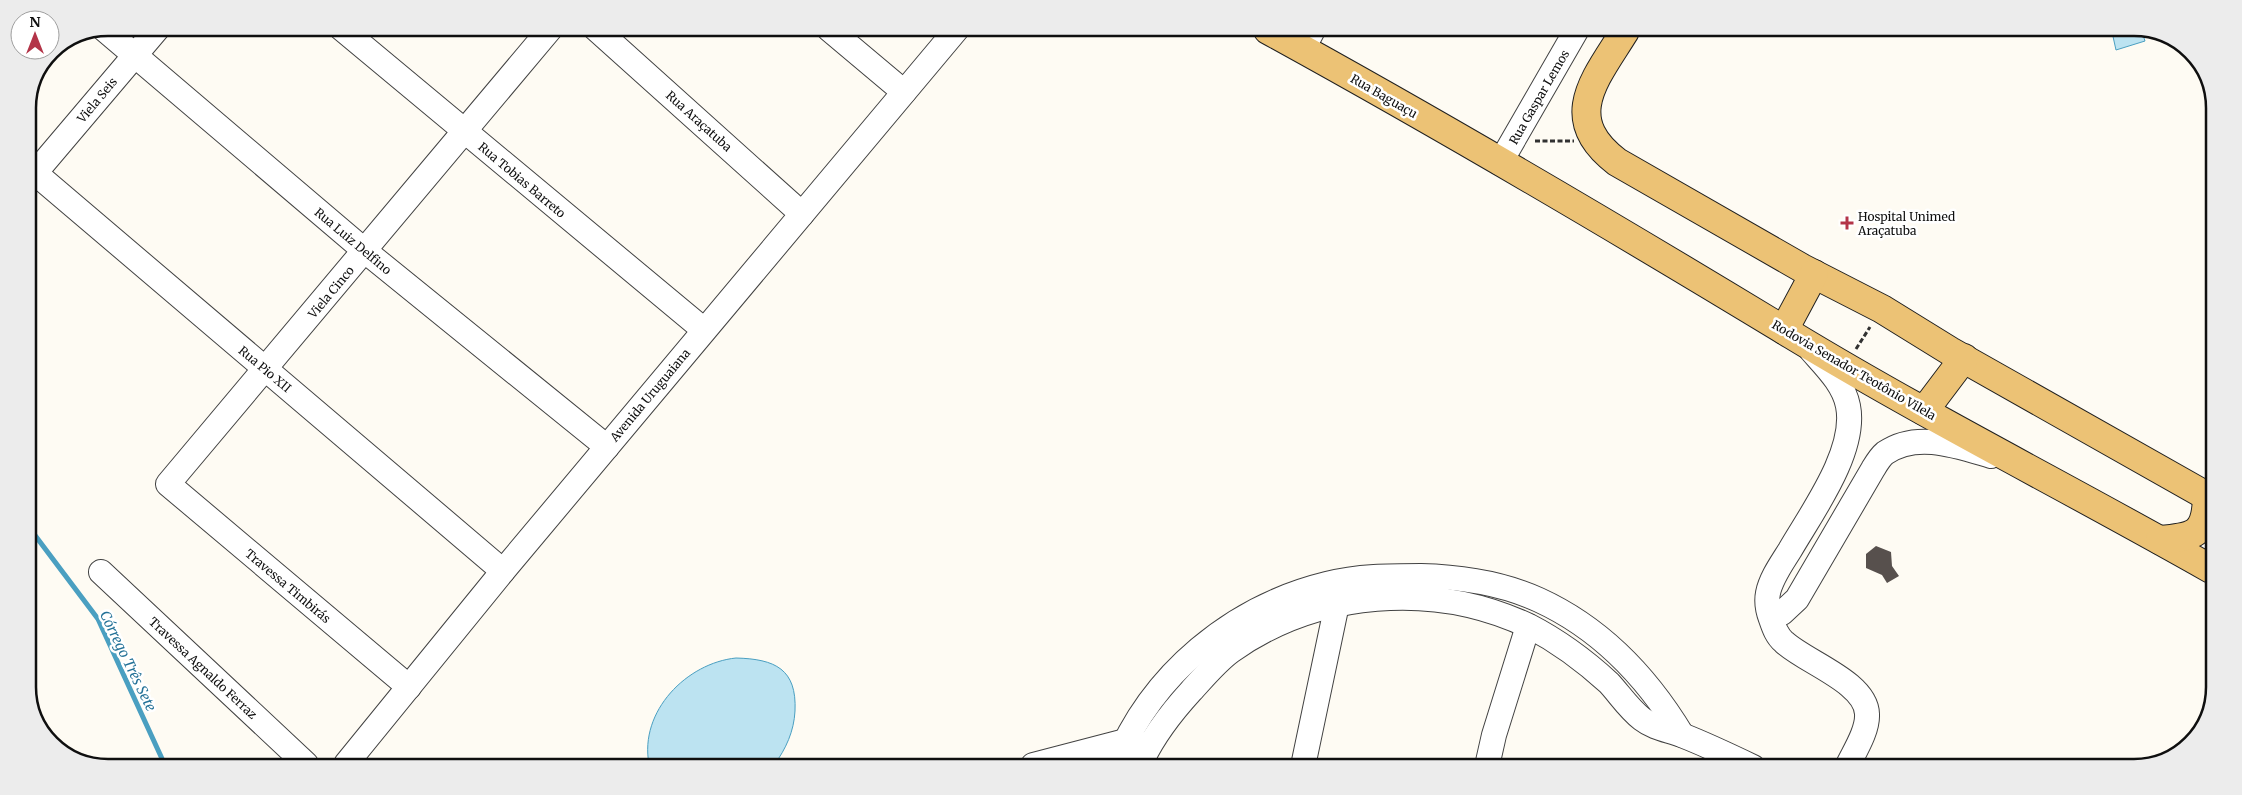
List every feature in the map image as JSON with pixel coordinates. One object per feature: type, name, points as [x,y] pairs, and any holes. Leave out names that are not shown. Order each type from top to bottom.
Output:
[{"type":"main road","name":"Rua Baguaçu","points":[[1292,36],[1308,40],[1507,151]]},
{"type":"main road","points":[[1621,36],[1590,89],[1586,108],[1588,125],[1595,142],[1617,162],[1706,214],[1882,310],[2206,496]]},
{"type":"main road","name":"Rodovia Senador Teotônio Vilela","points":[[1507,151],[1588,212],[1846,366],[2206,566]]},
{"type":"main road","points":[[1794,335],[1814,274]]},
{"type":"main road","points":[[1924,411],[1964,358]]},
{"type":"main road","points":[[2160,540],[2187,538],[2198,530],[2205,520],[2206,514]]},
{"type":"street","name":"Rua Luiz Delfino","points":[[112,36],[365,251],[607,447]]},
{"type":"street","name":"Viela Seis","points":[[36,164],[151,36]]},
{"type":"street","name":"Rua Tobias Barreto","points":[[350,36],[704,330]]},
{"type":"street","name":"Viela Cinco","points":[[168,484],[465,133],[544,36]]},
{"type":"street","name":"Rua Araçatuba","points":[[604,36],[802,214]]},
{"type":"street","points":[[837,36],[904,92]]},
{"type":"street","name":"Avenida Uruguaiana","points":[[350,759],[503,571],[951,36]]},
{"type":"street","name":"Rua Gaspar Lemos","points":[[1507,151],[1573,36]]},
{"type":"street","name":"Rua Pio XII","points":[[36,174],[503,571]]},
{"type":"street","points":[[1794,335],[1836,380],[1848,405],[1850,434],[1840,462],[1770,584],[1768,608],[1775,632],[1783,642],[1842,680],[1862,700],[1867,714],[1864,728],[1850,759]]},
{"type":"street","points":[[1771,617],[1786,610],[1798,599],[1872,468],[1883,454],[1904,444],[1926,441],[1963,448],[2028,467]]},
{"type":"street","name":"Travessa Timbirás","points":[[168,484],[409,687]]},
{"type":"street","name":"Travessa Agnaldo Ferraz","points":[[101,572],[301,759]]},
{"type":"street","points":[[1118,759],[1125,741],[1152,697],[1188,658],[1230,625],[1277,600],[1328,584],[1380,575],[1394,587],[1488,610],[1528,626],[1563,646],[1583,661],[1610,684],[1643,720],[1735,759]]},
{"type":"street","points":[[1125,741],[1144,755],[1173,711],[1229,652],[1263,631],[1299,615],[1434,576],[1486,582],[1538,599],[1578,622],[1626,660],[1660,700],[1682,735]]},
{"type":"street","points":[[1304,759],[1337,604]]},
{"type":"street","points":[[1563,646],[1578,622]]},
{"type":"street","points":[[1489,759],[1494,735],[1528,626]]},
{"type":"street","points":[[1056,759],[1125,741]]},
{"type":"path","points":[[1507,151],[1595,142]]},
{"type":"path","points":[[1846,366],[1882,310]]},
{"type":"water","points":[[2113,36],[2144,37],[2145,41],[2116,50]]},
{"type":"water","points":[[736,658],[762,661],[781,669],[787,676],[795,697],[795,711],[791,733],[778,759],[649,759],[648,744],[651,726],[659,708],[670,693],[684,680],[700,669]]},
{"type":"building","points":[[1876,546],[1891,552],[1892,566],[1899,576],[1887,583],[1882,575],[1866,568],[1866,554]]},
{"type":"waterway","name":"Córrego Três Sete","points":[[36,537],[98,619],[162,759]]},
{"type":"place","name":"Hospital Unimed Araçatuba","points":[[1847,223]]}]
